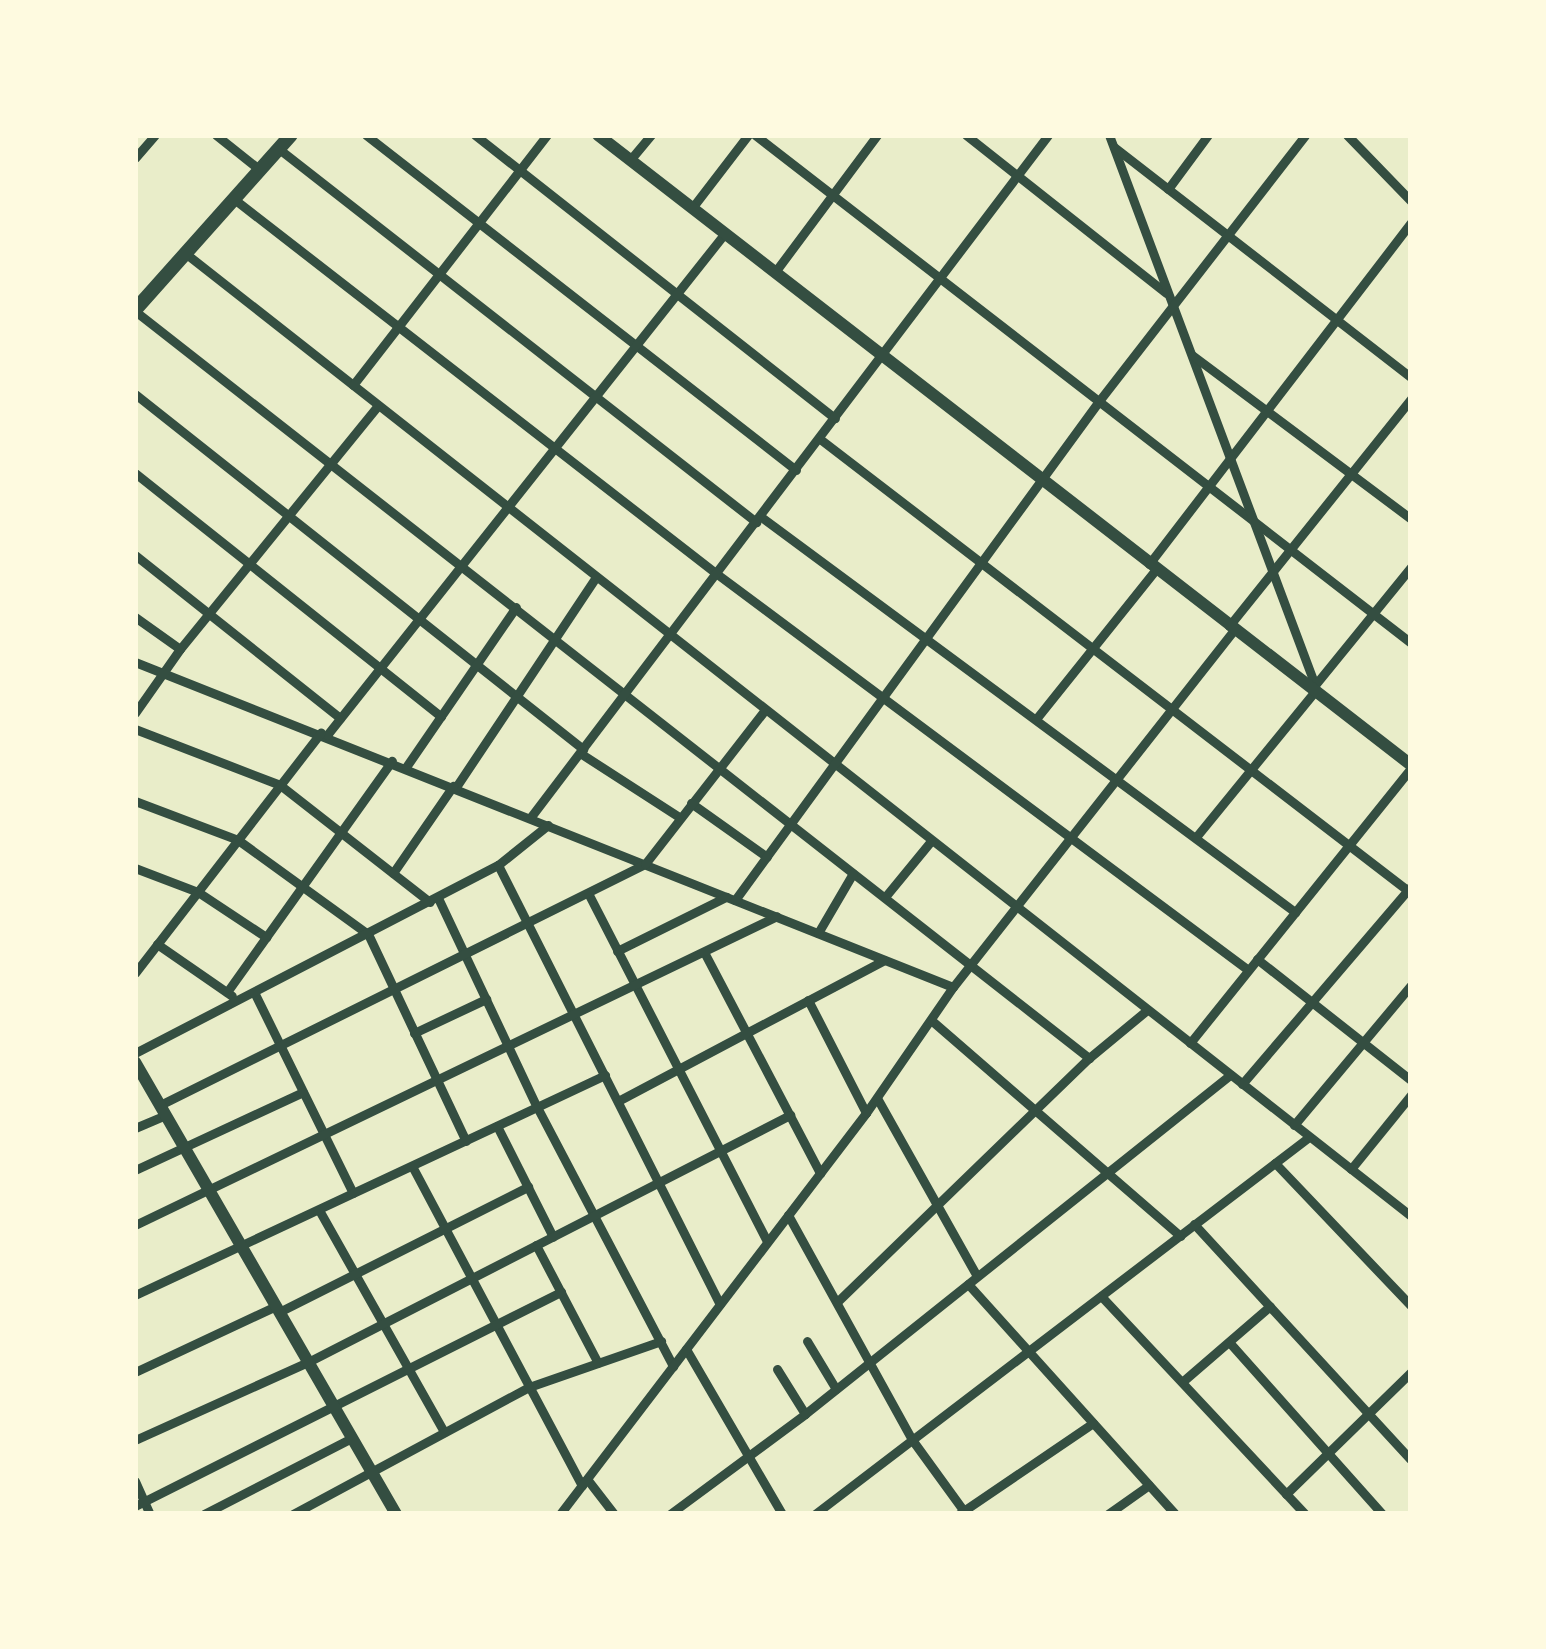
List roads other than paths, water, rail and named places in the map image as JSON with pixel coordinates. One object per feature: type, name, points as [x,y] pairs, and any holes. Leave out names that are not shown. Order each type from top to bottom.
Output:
[{"type":"main road","points":[[136,306],[291,135]]},
{"type":"street","points":[[135,158],[155,135]]},
{"type":"street","points":[[216,135],[260,170]]},
{"type":"street","points":[[366,135],[796,470]]},
{"type":"street","points":[[475,135],[836,418]]},
{"type":"street","points":[[353,385],[547,135]]},
{"type":"street","points":[[598,135],[1411,767],[1190,1043]]},
{"type":"street","points":[[630,160],[651,135]]},
{"type":"street","points":[[692,208],[752,135],[1411,643]]},
{"type":"street","points":[[775,272],[877,135]]},
{"type":"street","points":[[966,135],[1166,293]]},
{"type":"street","points":[[530,818],[1048,135]]},
{"type":"street","points":[[1109,135],[1314,688]]},
{"type":"street","points":[[1168,189],[1208,135]]},
{"type":"street","points":[[617,950],[731,898],[767,857],[1099,401],[1304,135]]},
{"type":"street","points":[[1347,135],[1411,201]]},
{"type":"street","points":[[1114,147],[1411,377]]},
{"type":"street","points":[[278,149],[595,397],[1294,912]]},
{"type":"street","points":[[234,199],[716,574],[1249,970]]},
{"type":"street","points":[[1036,719],[1411,223]]},
{"type":"street","points":[[135,973],[280,785],[340,718],[725,233]]},
{"type":"street","points":[[185,253],[1406,1212],[1411,1197]]},
{"type":"street","points":[[136,306],[1089,1058]]},
{"type":"street","points":[[1188,352],[1411,520]]},
{"type":"street","points":[[135,394],[582,751],[680,817]]},
{"type":"street","points":[[560,1514],[866,1113],[970,964],[1172,708],[1272,570],[1411,398]]},
{"type":"street","points":[[135,713],[180,649],[378,405]]},
{"type":"street","points":[[820,439],[1410,890],[1242,1084]]},
{"type":"street","points":[[135,473],[441,716]]},
{"type":"street","points":[[135,555],[340,718]]},
{"type":"street","points":[[1196,838],[1411,567]]},
{"type":"street","points":[[393,873],[596,577]]},
{"type":"street","points":[[406,767],[516,608]]},
{"type":"street","points":[[135,617],[180,649]]},
{"type":"street","points":[[135,662],[953,987]]},
{"type":"street","points":[[135,1128],[280,1046],[645,864],[765,710]]},
{"type":"street","points":[[135,729],[280,785],[434,900],[674,1366]]},
{"type":"street","points":[[227,992],[392,761]]},
{"type":"street","points":[[135,801],[238,841],[368,934],[466,1141]]},
{"type":"street","points":[[691,803],[767,857]]},
{"type":"street","points":[[396,1514],[135,1058],[498,865],[548,825]]},
{"type":"street","points":[[885,897],[931,841]]},
{"type":"street","points":[[498,865],[720,1304]]},
{"type":"street","points":[[135,868],[198,892],[266,938]]},
{"type":"street","points":[[818,933],[854,873]]},
{"type":"street","points":[[588,893],[767,1242]]},
{"type":"street","points":[[135,1225],[777,916]]},
{"type":"street","points":[[157,944],[238,1000]]},
{"type":"street","points":[[704,952],[820,1173]]},
{"type":"street","points":[[1257,959],[1411,1080]]},
{"type":"street","points":[[618,1101],[884,960]]},
{"type":"street","points":[[1294,1125],[1411,985]]},
{"type":"street","points":[[254,992],[353,1193]]},
{"type":"street","points":[[415,1033],[486,999]]},
{"type":"street","points":[[808,1000],[866,1113]]},
{"type":"street","points":[[837,1302],[1089,1058],[1147,1010]]},
{"type":"street","points":[[931,1020],[1180,1236]]},
{"type":"street","points":[[135,1295],[605,1075]]},
{"type":"street","points":[[670,1514],[805,1414],[1105,1170],[1230,1075]]},
{"type":"street","points":[[135,1170],[303,1092]]},
{"type":"street","points":[[1351,1169],[1411,1094]]},
{"type":"street","points":[[877,1098],[937,1205],[972,1280],[1028,1351],[1175,1514]]},
{"type":"street","points":[[135,1440],[308,1362],[790,1115]]},
{"type":"street","points":[[497,1126],[553,1237]]},
{"type":"street","points":[[814,1514],[1309,1137]]},
{"type":"street","points":[[1275,1162],[1411,1306]]},
{"type":"street","points":[[412,1166],[585,1482],[614,1514]]},
{"type":"street","points":[[135,1372],[355,1274],[528,1187]]},
{"type":"street","points":[[319,1210],[444,1432]]},
{"type":"street","points":[[788,1215],[913,1441],[963,1513],[1094,1423]]},
{"type":"street","points":[[1195,1224],[1411,1460]]},
{"type":"street","points":[[536,1245],[598,1363]]},
{"type":"street","points":[[140,1503],[561,1292]]},
{"type":"street","points":[[1101,1296],[1305,1514]]},
{"type":"street","points":[[1181,1382],[1270,1306]]},
{"type":"street","points":[[807,1341],[836,1389]]},
{"type":"street","points":[[292,1514],[530,1387],[661,1342]]},
{"type":"street","points":[[1228,1342],[1382,1514]]},
{"type":"street","points":[[686,1349],[782,1514]]},
{"type":"street","points":[[778,1369],[805,1414]]},
{"type":"street","points":[[1286,1494],[1411,1372]]},
{"type":"street","points":[[204,1514],[352,1438]]},
{"type":"street","points":[[135,1481],[140,1503],[150,1514]]},
{"type":"street","points":[[1108,1514],[1149,1485]]}]
